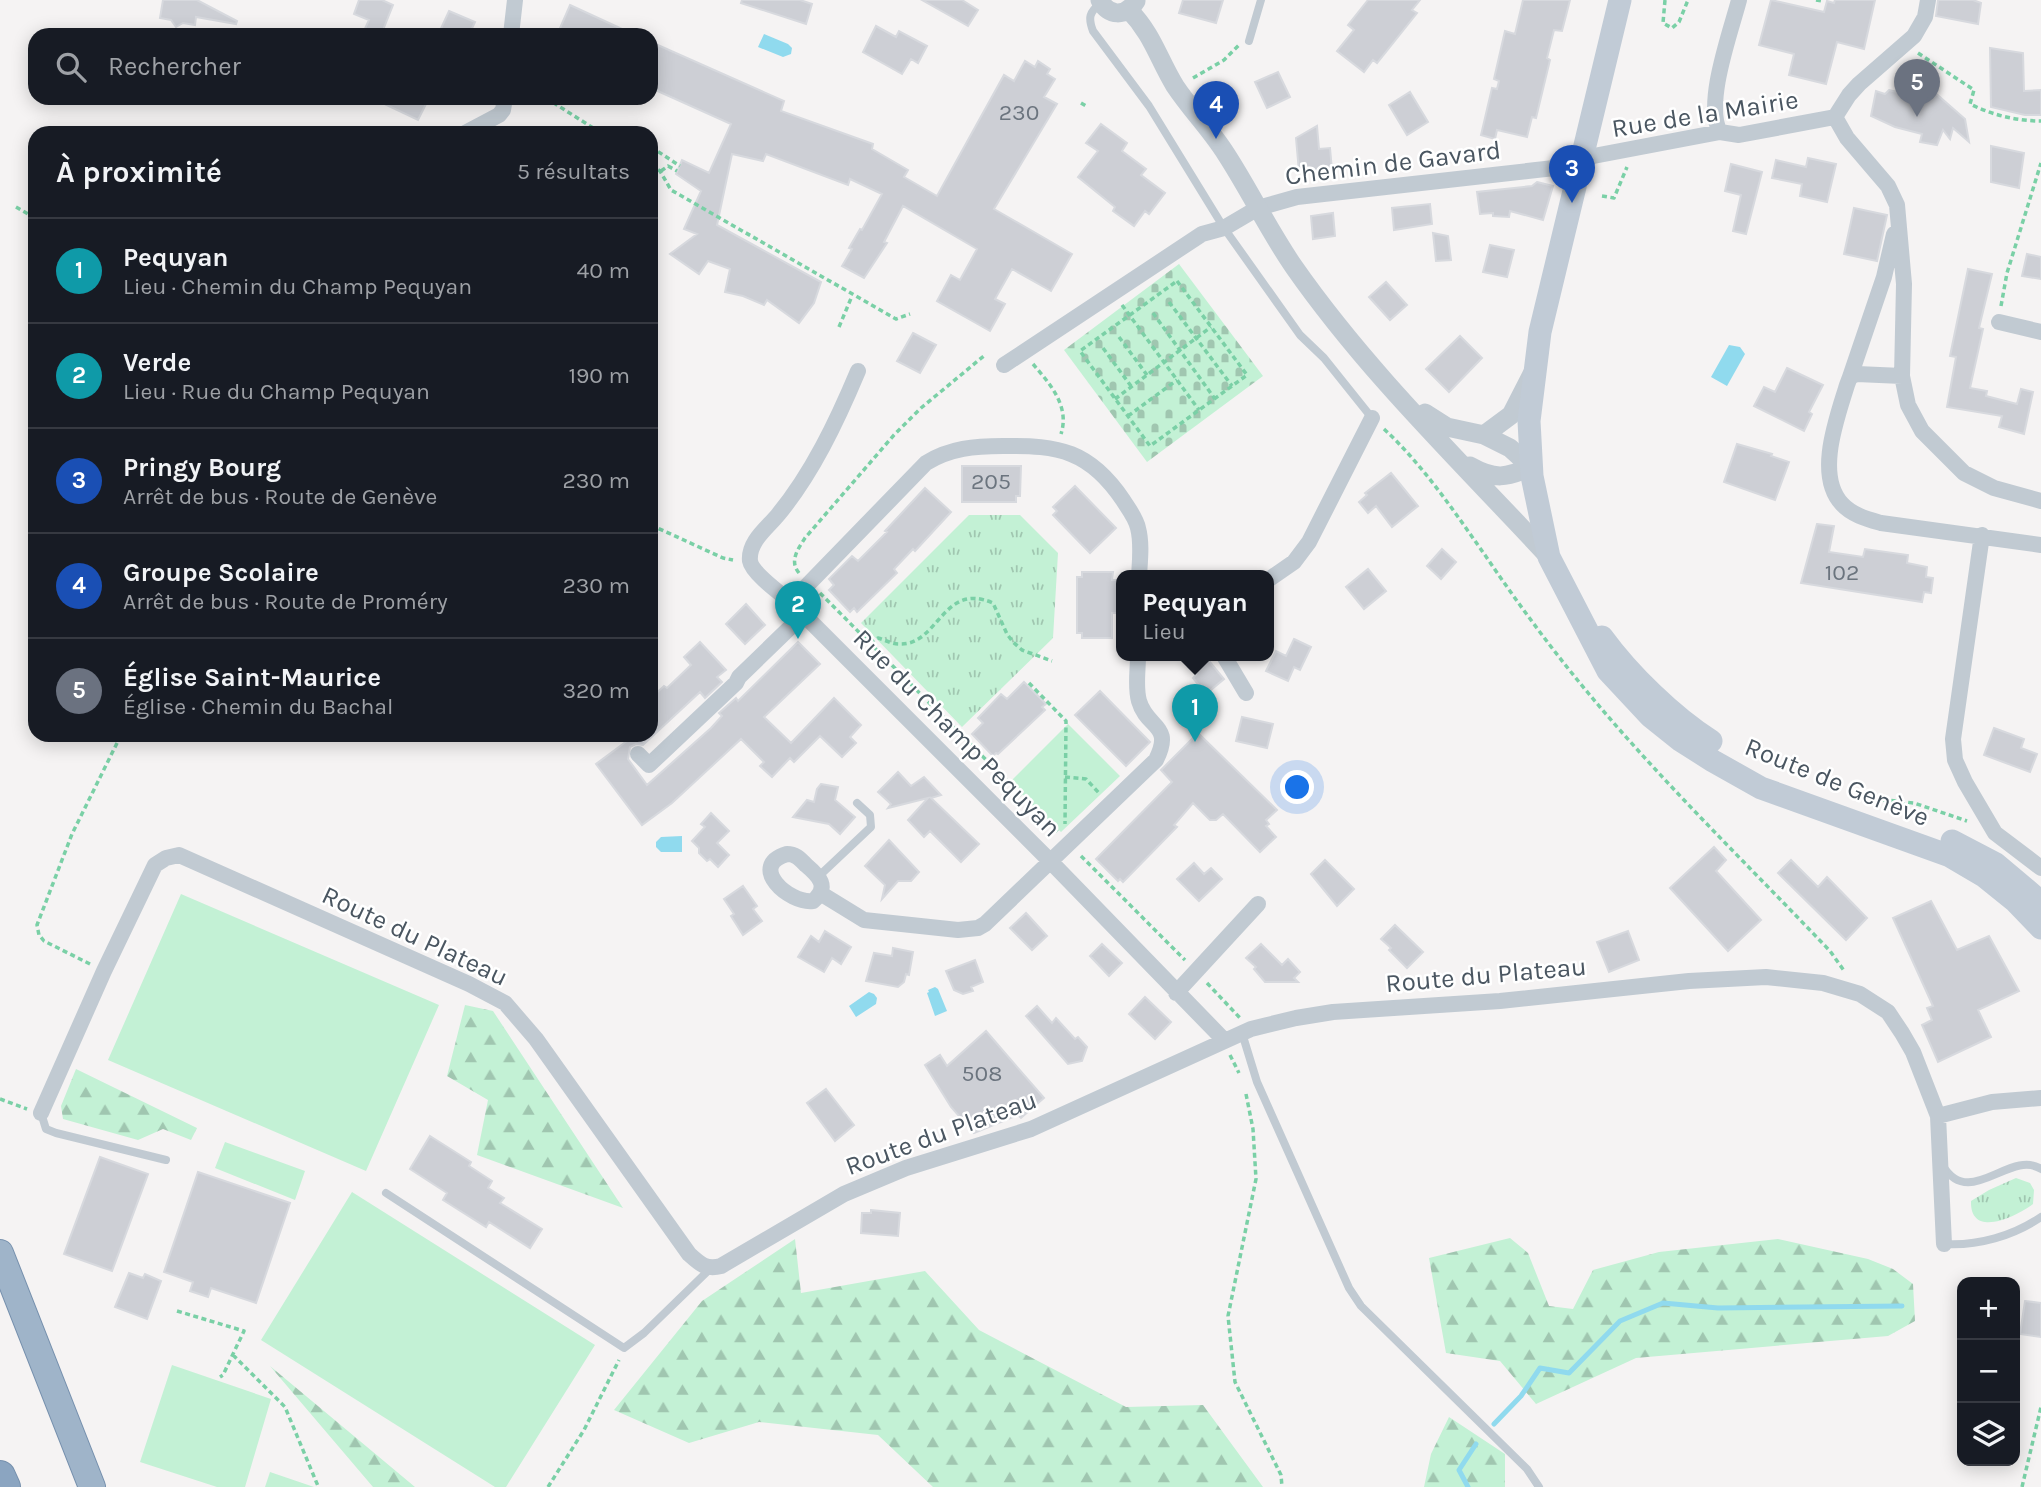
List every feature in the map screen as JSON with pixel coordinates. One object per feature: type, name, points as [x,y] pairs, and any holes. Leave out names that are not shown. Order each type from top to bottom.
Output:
[{"type":"highway","points":[[0,1253],[92,1487]]},
{"type":"highway","points":[[0,1295],[75,1487]]},
{"type":"highway","points":[[0,1476],[5,1487]]},
{"type":"main road","name":"Route de Genève","points":[[1620,0],[1540,332],[1534,370],[1529,421],[1531,467],[1549,557],[1560,582],[1608,671],[1650,716],[1680,740],[1761,788],[1950,856],[1984,876],[2039,915]]},
{"type":"main road","name":"Route de Genève","points":[[1560,582],[1616,656],[1687,726],[1763,774],[1960,844],[1996,864],[2039,915]]},
{"type":"street","points":[[512,28],[516,0]]},
{"type":"street","points":[[1720,132],[1715,125],[1715,99],[1739,0]]},
{"type":"street","points":[[1928,0],[1925,17],[1918,31],[1854,89],[1835,117],[1847,138],[1888,186],[1897,205],[1904,284],[1902,376],[1909,405],[1922,431],[1964,473],[1994,488],[2041,501]]},
{"type":"street","points":[[1101,1],[1113,13],[1121,13],[1132,5],[1171,80],[1226,154],[1289,261],[1315,298],[1372,366],[1549,557]]},
{"type":"street","points":[[478,126],[499,115],[504,105]]},
{"type":"street","name":"Rue de la Mairie","points":[[1582,162],[1720,132],[1739,135],[1835,117]]},
{"type":"street","name":"Chemin de Gavard","points":[[1004,365],[1202,234],[1224,228],[1258,208],[1297,197],[1582,162]]},
{"type":"street","points":[[1897,222],[1885,277],[1832,433],[1829,474],[1833,491],[1843,506],[1858,516],[1881,523],[2041,545]]},
{"type":"street","points":[[1999,322],[2041,332]]},
{"type":"street","points":[[1372,366],[1437,423],[1484,435],[1510,448],[1531,467],[1508,477],[1486,475],[1459,460]]},
{"type":"street","points":[[1484,435],[1511,415],[1534,370]]},
{"type":"street","points":[[750,559],[754,544],[762,532],[800,486],[844,404],[858,371]]},
{"type":"street","points":[[1850,377],[1857,374],[1902,376]]},
{"type":"street","points":[[1274,576],[1294,562],[1309,541],[1372,418]]},
{"type":"street","points":[[791,602],[926,463],[941,454],[972,446],[1057,448],[1102,473],[1138,525],[1139,570]]},
{"type":"street","points":[[1982,535],[1953,738],[1955,760],[1995,833],[2041,869]]},
{"type":"street","name":"Rue du Champ Pequyan","points":[[750,559],[753,569],[791,602],[1224,1040]]},
{"type":"street","points":[[639,754],[649,765],[736,684],[739,677],[803,615]]},
{"type":"street","points":[[820,893],[864,920],[970,930],[992,918],[1156,760],[1163,741],[1162,733],[1139,702],[1138,661]]},
{"type":"street","points":[[1227,661],[1246,693]]},
{"type":"street","points":[[793,854],[819,876],[822,886],[820,893],[813,901],[797,900],[773,880],[771,869],[774,862],[780,856],[793,854]]},
{"type":"street","name":"Route du Plateau","points":[[41,1113],[155,865],[166,858],[178,856],[488,993],[505,1003],[536,1039],[689,1254],[710,1269],[721,1266],[844,1194],[906,1168],[1031,1129],[1247,1031],[1296,1018],[1333,1013],[1500,1001],[1689,981],[1766,978],[1823,983],[1860,994],[1888,1013],[1913,1052],[1938,1116],[1944,1244]]},
{"type":"street","points":[[1176,993],[1258,904]]},
{"type":"street","points":[[1938,1116],[1992,1102],[2037,1101]]},
{"type":"lane","points":[[1249,41],[1261,0]]},
{"type":"lane","points":[[1101,1],[1091,11],[1093,31],[1149,106],[1224,228],[1300,335],[1324,358],[1372,418]]},
{"type":"lane","points":[[819,876],[871,827],[870,814],[857,803]]},
{"type":"lane","points":[[1247,1031],[1257,1082],[1349,1288],[1361,1306],[1527,1469],[1539,1487]]},
{"type":"lane","points":[[41,1113],[46,1129],[55,1133],[166,1160]]},
{"type":"lane","points":[[1941,1163],[1952,1178],[1968,1182],[1982,1181],[2020,1165],[2032,1165],[2041,1169]]},
{"type":"lane","points":[[386,1193],[624,1348],[644,1333],[710,1269]]},
{"type":"lane","points":[[1944,1244],[1979,1243],[2026,1227],[2041,1217]]},
{"type":"path","points":[[1665,0],[1663,23],[1672,28],[1679,22],[1688,0]]},
{"type":"path","points":[[1816,0],[1822,1]]},
{"type":"path","points":[[1193,78],[1249,41]]},
{"type":"path","points":[[1905,44],[1974,90],[1970,104],[1984,111],[2025,121],[2041,121]]},
{"type":"path","points":[[1081,103],[1086,106]]},
{"type":"path","points":[[556,105],[590,126]]},
{"type":"path","points":[[658,153],[678,168],[668,166],[660,171],[671,190],[896,319],[910,314]]},
{"type":"path","points":[[1602,196],[1614,198],[1630,160]]},
{"type":"path","points":[[1999,322],[2007,273],[2041,163]]},
{"type":"path","points":[[16,206],[28,214]]},
{"type":"path","points":[[1177,281],[1247,375],[1150,446],[1080,351],[1129,315],[1177,281]]},
{"type":"path","points":[[1113,293],[1199,411]]},
{"type":"path","points":[[839,327],[852,296]]},
{"type":"path","points":[[1169,302],[1232,386]]},
{"type":"path","points":[[1153,313],[1215,399]]},
{"type":"path","points":[[1115,399],[1211,327]]},
{"type":"path","points":[[1119,337],[1147,375]]},
{"type":"path","points":[[1103,348],[1131,386]]},
{"type":"path","points":[[1023,351],[1062,405],[1065,424],[1057,448]]},
{"type":"path","points":[[985,355],[921,408],[894,435],[804,538],[797,550],[794,564],[1065,839],[1066,721],[1030,683]]},
{"type":"path","points":[[1128,416],[1177,380]]},
{"type":"path","points":[[658,528],[723,558],[750,559]]},
{"type":"path","points":[[870,643],[878,638],[899,644],[919,638],[946,609],[971,598],[993,603],[1007,634],[1023,650],[1052,661]]},
{"type":"path","points":[[104,971],[44,941],[39,935],[37,925],[72,834],[118,742]]},
{"type":"path","points":[[1065,777],[1086,779],[1110,804]]},
{"type":"path","name":"Route de Genève","points":[[1817,795],[1888,798],[1914,803],[1995,833]]},
{"type":"path","points":[[1069,843],[1195,971],[1247,1031]]},
{"type":"path","points":[[1224,1040],[1239,1073]]},
{"type":"path","points":[[1244,1084],[1253,1129],[1256,1179],[1228,1315],[1236,1382],[1281,1475],[1282,1487]]},
{"type":"path","points":[[0,1099],[41,1113]]},
{"type":"path","points":[[177,1311],[244,1332],[220,1377]]},
{"type":"path","points":[[548,1487],[584,1430],[624,1348]]},
{"type":"path","points":[[233,1355],[285,1407],[318,1486]]},
{"type":"path","points":[[2022,1487],[2041,1407]]},
{"type":"green space","points":[[1179,264],[1263,376],[1147,462],[1064,350]]},
{"type":"green space","points":[[969,515],[1020,515],[1058,553],[1053,638],[962,727],[861,623]]},
{"type":"green space","points":[[1068,724],[1120,776],[1061,832],[1010,782]]},
{"type":"green space","points":[[181,894],[439,1005],[366,1171],[108,1060]]},
{"type":"green space","points":[[465,1005],[493,1011],[623,1208],[477,1155],[488,1100],[447,1076]]},
{"type":"green space","points":[[76,1069],[197,1128],[191,1140],[163,1129],[138,1140],[63,1119],[61,1106]]},
{"type":"green space","points":[[225,1142],[305,1171],[295,1200],[215,1168]]},
{"type":"green space","points":[[2016,1178],[2030,1183],[2034,1190],[2033,1204],[1995,1222],[1978,1219],[1973,1213],[1971,1201]]},
{"type":"green space","points":[[352,1192],[595,1345],[506,1487],[495,1487],[261,1340]]},
{"type":"green space","points":[[1510,1238],[1528,1253],[1549,1306],[1573,1309],[1593,1270],[1659,1252],[1778,1239],[1868,1259],[1893,1269],[1913,1284],[1915,1321],[1888,1336],[1636,1358],[1536,1404],[1500,1361],[1446,1353],[1429,1258]]},
{"type":"green space","points":[[795,1239],[801,1293],[925,1271],[979,1330],[1126,1407],[1203,1405],[1263,1487],[933,1487],[878,1435],[759,1422],[689,1443],[614,1410],[702,1301]]},
{"type":"green space","points":[[172,1365],[271,1399],[245,1487],[217,1487],[140,1462]]},
{"type":"green space","points":[[270,1366],[415,1487],[373,1487]]},
{"type":"green space","points":[[1449,1417],[1505,1454],[1505,1487],[1424,1487],[1431,1454]]},
{"type":"green space","points":[[270,1472],[314,1487],[265,1487]]},
{"type":"water","points":[[764,34],[788,44],[792,48],[791,54],[783,57],[758,47]]},
{"type":"water","points":[[1729,345],[1740,347],[1745,354],[1727,386],[1711,377]]},
{"type":"water","points":[[682,836],[682,852],[661,852],[656,847],[656,842],[661,837]]},
{"type":"water","points":[[935,987],[947,1011],[935,1016],[927,993]]},
{"type":"water","points":[[869,992],[877,998],[876,1004],[856,1017],[849,1006]]},
{"type":"building","points":[[163,0],[197,0],[237,21],[236,24],[196,17],[195,25],[183,23],[176,27],[171,20],[160,18]]},
{"type":"building","points":[[359,0],[382,0],[393,5],[384,28],[365,28],[369,20],[354,14]]},
{"type":"building","points":[[742,0],[800,0],[812,4],[806,24],[741,3]]},
{"type":"building","points":[[922,0],[962,0],[978,10],[968,26]]},
{"type":"building","points":[[1183,0],[1223,0],[1216,23],[1179,13]]},
{"type":"building","points":[[1368,0],[1420,0],[1412,10],[1417,13],[1377,63],[1373,60],[1364,72],[1337,51],[1354,30],[1348,25]]},
{"type":"building","points":[[1523,0],[1570,0],[1562,31],[1554,30],[1536,118],[1532,117],[1527,137],[1497,130],[1495,139],[1481,135],[1492,88],[1497,89],[1499,81],[1494,79],[1505,31],[1515,34]]},
{"type":"building","points":[[1771,0],[1824,12],[1827,1],[1834,3],[1835,0],[1875,0],[1864,49],[1837,42],[1826,84],[1789,75],[1794,54],[1759,45]]},
{"type":"building","points":[[1938,0],[1973,0],[1981,3],[1978,24],[1936,16]]},
{"type":"building","points":[[570,5],[620,28],[560,28]]},
{"type":"building","points":[[449,11],[475,22],[472,28],[441,28]]},
{"type":"building","points":[[876,26],[896,37],[899,31],[927,46],[918,63],[911,59],[902,74],[863,52]]},
{"type":"building","points":[[658,45],[784,101],[781,111],[873,144],[872,149],[908,170],[904,177],[937,196],[1004,75],[1014,81],[1025,61],[1035,67],[1038,61],[1050,69],[1047,74],[1055,79],[1044,97],[1057,104],[994,209],[1072,254],[1051,291],[1012,269],[995,299],[1005,304],[990,331],[937,301],[951,275],[960,280],[977,249],[903,206],[884,242],[887,243],[864,278],[842,266],[852,249],[849,248],[882,194],[850,179],[848,185],[766,154],[763,161],[732,154],[717,225],[821,282],[814,303],[799,323],[767,300],[764,305],[725,292],[730,269],[708,261],[699,274],[670,254],[697,234],[684,229],[701,191],[676,174],[682,160],[709,173],[731,124],[658,91]]},
{"type":"building","points":[[1990,48],[2023,53],[2024,91],[2041,90],[2041,115],[2025,115],[1991,107]]},
{"type":"building","points":[[1278,72],[1290,97],[1267,108],[1255,82]]},
{"type":"building","points":[[1889,90],[1930,100],[1933,91],[1965,119],[1969,142],[1953,128],[1950,139],[1943,130],[1937,145],[1920,142],[1922,134],[1895,127],[1871,116],[1876,91],[1885,94]]},
{"type":"building","points":[[1410,92],[1428,122],[1407,135],[1389,105]]},
{"type":"building","points":[[387,105],[426,105],[418,120]]},
{"type":"building","points":[[1101,124],[1127,143],[1122,151],[1146,169],[1141,175],[1165,193],[1149,214],[1145,211],[1134,226],[1113,211],[1115,207],[1078,177],[1098,151],[1086,143]]},
{"type":"building","points":[[1317,126],[1319,149],[1330,148],[1332,170],[1299,172],[1296,138]]},
{"type":"building","points":[[1991,146],[2024,153],[2019,188],[1991,182]]},
{"type":"building","points":[[1808,158],[1836,164],[1827,202],[1800,196],[1802,184],[1772,178],[1776,160],[1806,167]]},
{"type":"building","points":[[1731,164],[1762,172],[1746,234],[1733,231],[1741,195],[1725,191]]},
{"type":"building","points":[[1537,182],[1553,186],[1543,220],[1510,211],[1509,217],[1493,216],[1493,213],[1480,214],[1477,192],[1532,186]]},
{"type":"building","points":[[1430,204],[1432,224],[1394,230],[1392,208]]},
{"type":"building","points":[[1854,208],[1887,215],[1877,261],[1844,254]]},
{"type":"building","points":[[1333,213],[1335,236],[1313,239],[1311,216]]},
{"type":"building","points":[[1433,233],[1448,236],[1451,260],[1436,261]]},
{"type":"building","points":[[1490,245],[1514,250],[1507,277],[1483,272]]},
{"type":"building","points":[[2027,254],[2041,257],[2041,279],[2022,276]]},
{"type":"building","points":[[1968,269],[1992,274],[1979,328],[1983,329],[1970,388],[1987,391],[1986,396],[2017,404],[2021,389],[2033,392],[2024,434],[1999,427],[2002,416],[1947,407],[1956,357],[1950,356]]},
{"type":"building","points":[[1386,282],[1407,305],[1390,320],[1369,297]]},
{"type":"building","points":[[913,333],[936,345],[920,373],[897,361]]},
{"type":"building","points":[[1460,336],[1482,358],[1449,392],[1426,369]]},
{"type":"building","points":[[1787,368],[1823,385],[1809,412],[1812,414],[1804,431],[1754,406],[1764,387],[1775,392]]},
{"type":"building","points":[[1737,444],[1789,462],[1775,500],[1724,482]]},
{"type":"building","points":[[962,466],[1021,466],[1020,496],[1016,496],[1016,502],[962,502]]},
{"type":"building","points":[[1391,473],[1418,506],[1392,527],[1376,506],[1368,513],[1359,502],[1367,495],[1365,493]]},
{"type":"building","points":[[1075,486],[1116,528],[1090,553],[1053,515],[1057,511],[1053,507]]},
{"type":"building","points":[[925,488],[951,512],[915,551],[913,549],[894,569],[897,573],[857,612],[854,608],[850,612],[829,590],[834,585],[829,579],[852,556],[858,561]]},
{"type":"building","points":[[1817,524],[1834,526],[1829,552],[1863,557],[1865,549],[1908,555],[1907,563],[1927,567],[1926,577],[1933,578],[1931,593],[1924,592],[1922,602],[1801,583]]},
{"type":"building","points":[[1442,549],[1456,562],[1441,579],[1427,566]]},
{"type":"building","points":[[1368,569],[1386,591],[1364,609],[1346,587]]},
{"type":"building","points":[[1082,572],[1113,572],[1112,580],[1116,580],[1116,613],[1112,613],[1112,638],[1082,638],[1082,633],[1077,633],[1077,577],[1082,577]]},
{"type":"building","points":[[746,604],[765,625],[745,644],[726,624]]},
{"type":"building","points":[[1294,639],[1311,647],[1300,670],[1294,667],[1288,681],[1266,671],[1271,661],[1274,661],[1276,651],[1286,656]]},
{"type":"building","points":[[700,642],[726,670],[717,677],[722,682],[705,698],[700,692],[658,731],[658,692],[664,686],[667,688],[691,665],[684,657]]},
{"type":"building","points":[[798,642],[820,664],[764,717],[791,743],[834,698],[861,725],[850,737],[856,743],[842,757],[820,736],[794,762],[790,758],[772,777],[760,766],[764,762],[741,739],[672,803],[642,825],[596,764],[626,742],[646,742],[630,747],[628,759],[647,785],[711,728],[722,716],[719,713],[736,698],[738,701]]},
{"type":"building","points":[[1195,661],[1209,661],[1224,679],[1206,694],[1193,678],[1196,675],[1188,667]]},
{"type":"building","points":[[1024,682],[1046,704],[1042,707],[1045,710],[993,756],[972,734],[983,723],[978,718],[1001,694],[1007,699]]},
{"type":"building","points":[[1100,691],[1150,742],[1126,766],[1075,715]]},
{"type":"building","points":[[1242,717],[1273,724],[1267,748],[1236,741]]},
{"type":"building","points":[[1994,728],[2024,739],[2021,748],[2037,754],[2030,772],[1984,755]]},
{"type":"building","points":[[1198,733],[1277,810],[1266,820],[1269,824],[1266,826],[1276,837],[1260,852],[1223,814],[1216,820],[1210,820],[1193,803],[1174,825],[1177,827],[1123,882],[1120,879],[1118,881],[1096,859],[1172,782],[1161,770]]},
{"type":"building","points":[[898,772],[911,786],[924,777],[941,795],[931,798],[979,844],[961,862],[930,831],[924,837],[908,820],[928,798],[888,808],[891,804],[878,792]]},
{"type":"building","points":[[821,784],[838,787],[835,800],[855,817],[840,834],[829,824],[793,817],[807,800],[814,802]]},
{"type":"building","points":[[711,813],[729,831],[717,843],[729,855],[718,867],[699,853],[699,848],[692,841],[705,827],[701,824]]},
{"type":"building","points":[[889,840],[919,872],[911,881],[898,881],[882,899],[885,885],[865,866]]},
{"type":"building","points":[[1714,847],[1726,860],[1716,871],[1761,920],[1728,951],[1670,888]]},
{"type":"building","points":[[1325,860],[1354,889],[1337,906],[1311,874]]},
{"type":"building","points":[[1791,860],[1818,887],[1827,877],[1867,918],[1846,940],[1778,873]]},
{"type":"building","points":[[1194,863],[1204,874],[1211,868],[1222,879],[1199,901],[1177,879]]},
{"type":"building","points":[[743,886],[757,906],[753,909],[762,921],[743,935],[724,899]]},
{"type":"building","points":[[1931,901],[1957,950],[1989,936],[2019,991],[1978,1010],[1991,1037],[1938,1062],[1922,1025],[1932,1020],[1927,1008],[1933,1006],[1893,918]]},
{"type":"building","points":[[1026,913],[1047,936],[1032,950],[1010,928]]},
{"type":"building","points":[[1395,925],[1423,952],[1407,968],[1381,939]]},
{"type":"building","points":[[825,931],[851,947],[841,964],[832,958],[824,972],[798,957],[811,936],[819,942]]},
{"type":"building","points":[[1628,931],[1639,960],[1609,972],[1597,942]]},
{"type":"building","points":[[1102,944],[1122,963],[1109,976],[1090,956]]},
{"type":"building","points":[[1261,944],[1282,965],[1288,959],[1300,972],[1294,978],[1298,982],[1265,982],[1254,969],[1256,967],[1246,958]]},
{"type":"building","points":[[893,948],[913,952],[909,975],[906,974],[904,982],[898,987],[866,981],[874,953],[892,956]]},
{"type":"building","points":[[975,960],[983,982],[971,987],[973,991],[963,994],[954,990],[946,971]]},
{"type":"building","points":[[1145,997],[1171,1022],[1155,1039],[1129,1014]]},
{"type":"building","points":[[1037,1006],[1052,1023],[1056,1018],[1075,1039],[1078,1037],[1087,1047],[1082,1061],[1068,1064],[1026,1016]]},
{"type":"building","points":[[986,1031],[1044,1098],[1021,1118],[1018,1115],[974,1133],[951,1107],[925,1065],[940,1055],[947,1066]]},
{"type":"building","points":[[826,1089],[854,1125],[835,1141],[807,1103]]},
{"type":"building","points":[[430,1136],[471,1162],[469,1166],[492,1181],[488,1188],[504,1198],[500,1203],[542,1229],[530,1248],[489,1222],[486,1227],[443,1200],[447,1193],[410,1169]]},
{"type":"building","points":[[100,1157],[148,1174],[112,1271],[64,1254]]},
{"type":"building","points":[[198,1172],[290,1203],[256,1303],[211,1288],[208,1297],[190,1291],[193,1282],[164,1272]]},
{"type":"building","points":[[871,1210],[900,1213],[898,1236],[861,1233],[862,1213],[871,1213]]},
{"type":"building","points":[[129,1273],[143,1278],[145,1274],[161,1281],[147,1319],[115,1307]]},
{"type":"building","points":[[2025,1301],[2041,1303],[2041,1337],[2020,1334]]},
{"type":"waterway","points":[[1494,1424],[1521,1396],[1540,1368],[1569,1373],[1620,1321],[1663,1303],[1718,1308],[1902,1306]]},
{"type":"waterway","points":[[1468,1487],[1459,1470],[1476,1444]]},
{"type":"place","name":"Église Saint-Maurice","points":[[1917,117]]},
{"type":"place","name":"Groupe Scolaire","points":[[1216,139]]},
{"type":"place","name":"Pringy Bourg","points":[[1572,203]]},
{"type":"place","name":"Verde","points":[[798,639]]},
{"type":"place","name":"Pequyan","points":[[1195,742]]}]
